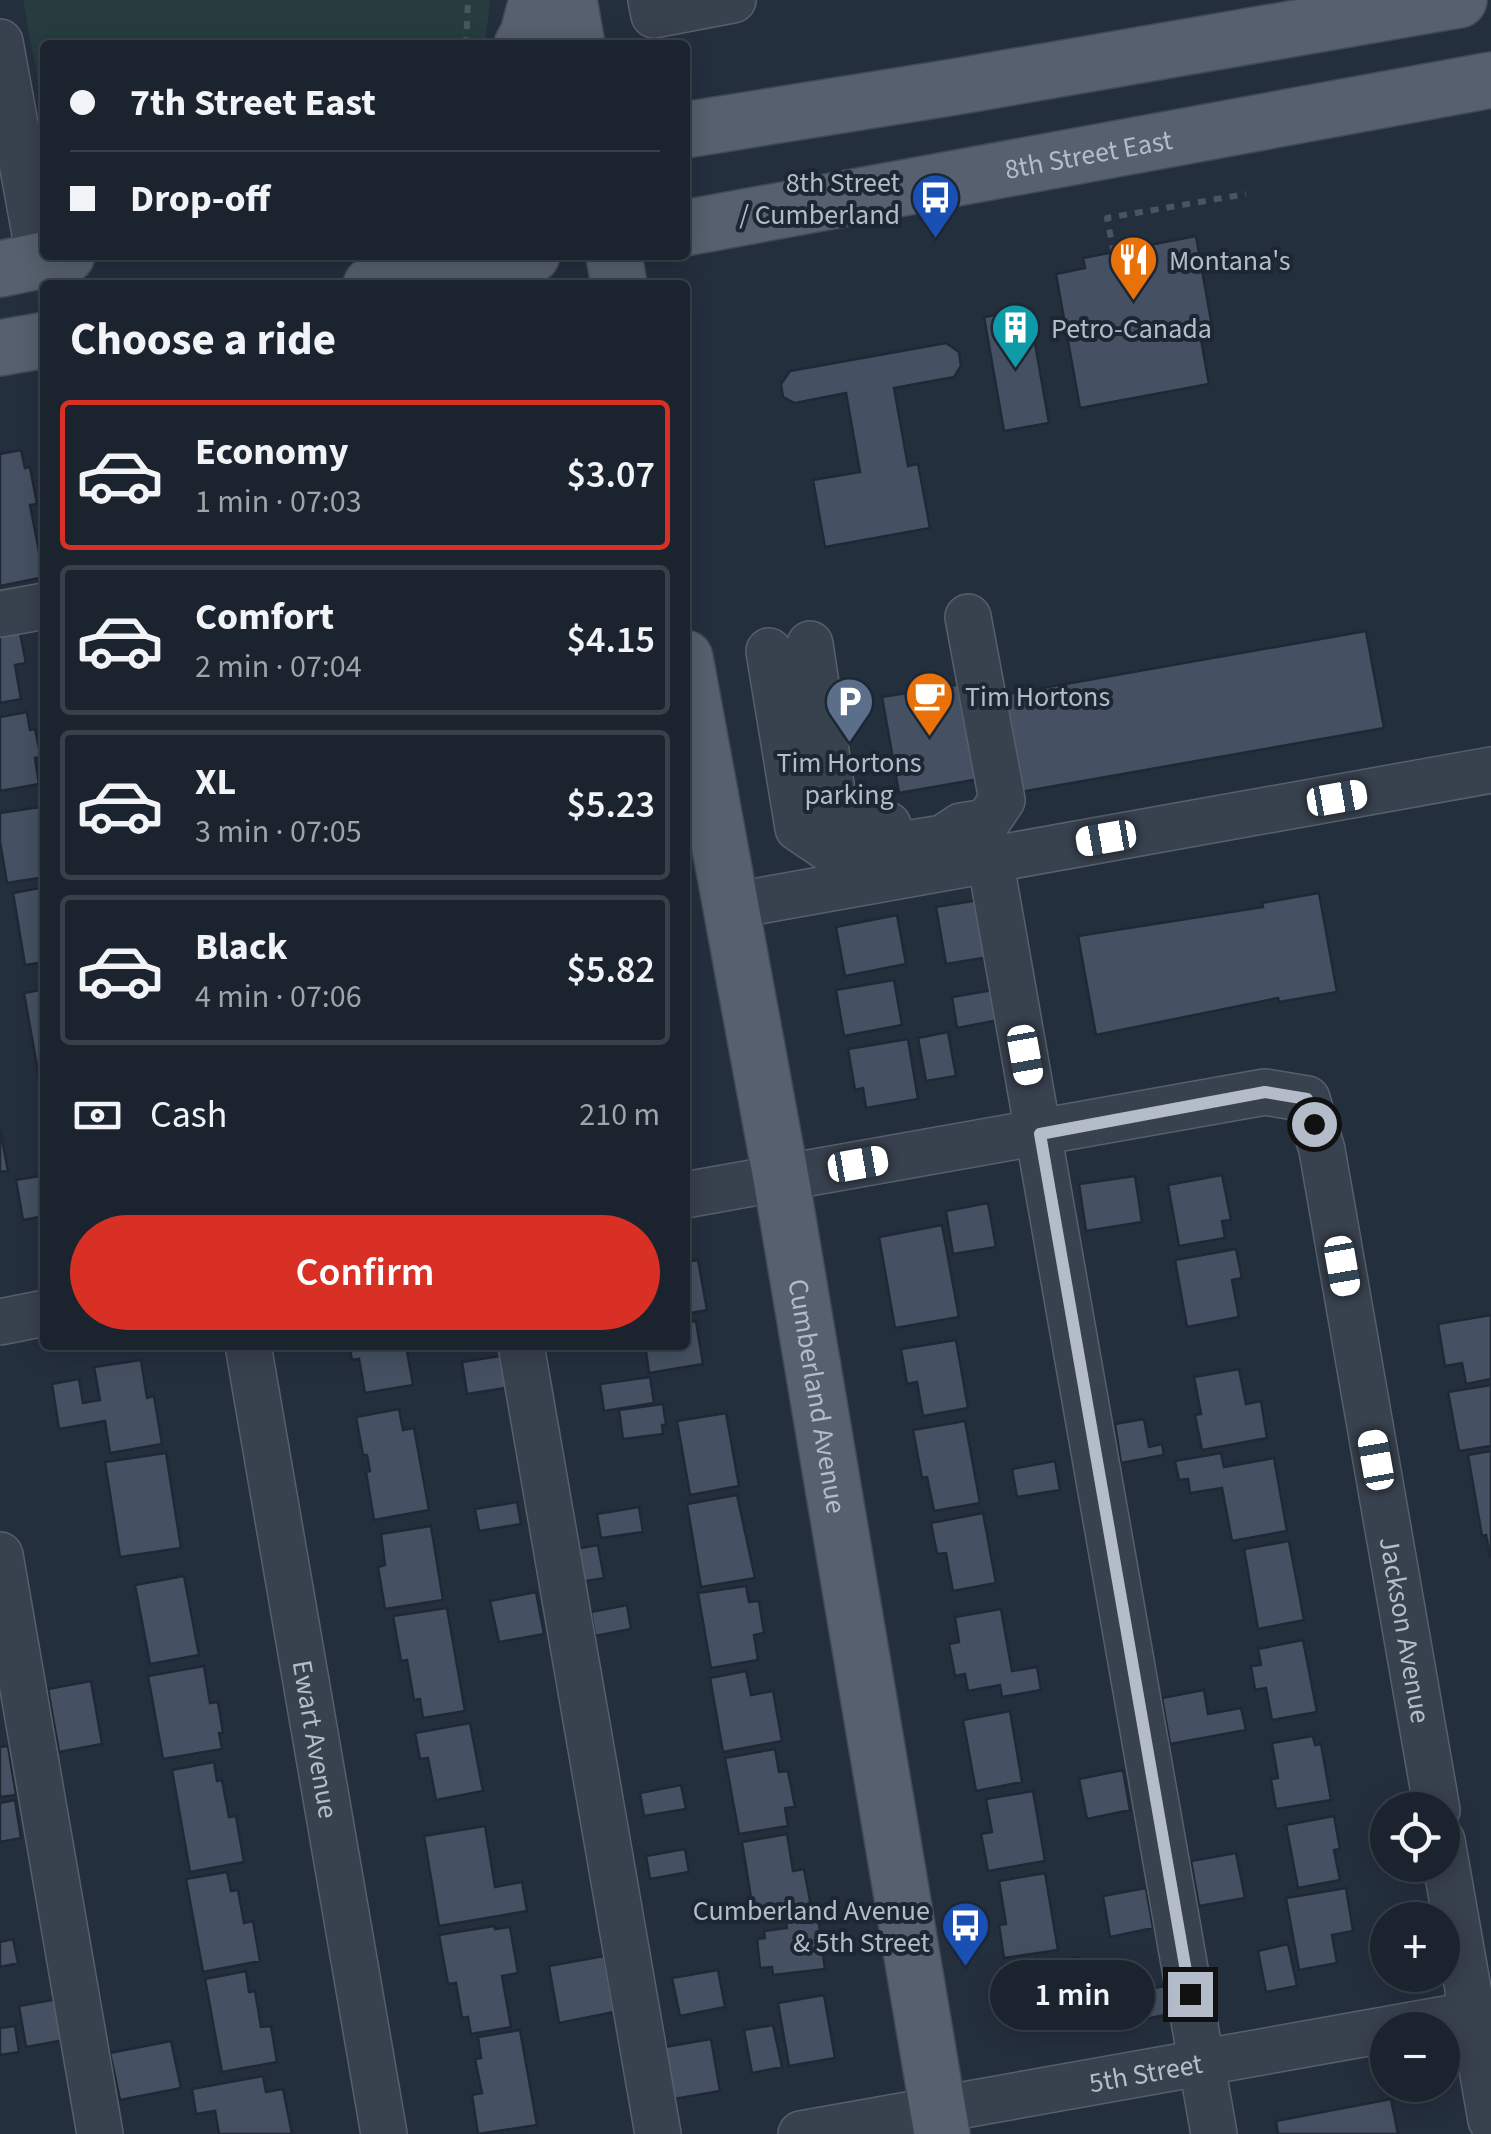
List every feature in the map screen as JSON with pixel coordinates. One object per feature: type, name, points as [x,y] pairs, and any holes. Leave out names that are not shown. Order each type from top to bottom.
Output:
[{"type":"main road","points":[[525,40],[537,0]]},
{"type":"main road","points":[[570,0],[576,40]]},
{"type":"main road","points":[[690,129],[1458,0]]},
{"type":"main road","name":"8th Street East","points":[[690,227],[1491,80]]},
{"type":"main road","points":[[398,280],[505,260]]},
{"type":"main road","points":[[0,348],[40,341]]},
{"type":"main road","name":"Cumberland Avenue","points":[[690,684],[781,1178],[940,2122]]},
{"type":"street","points":[[651,0],[654,15],[733,0]]},
{"type":"street","points":[[0,42],[36,262]]},
{"type":"street","points":[[0,614],[40,607]]},
{"type":"street","points":[[968,616],[1002,800],[976,843],[1040,1134],[1214,2134]]},
{"type":"street","points":[[789,647],[836,818],[854,831],[938,816],[976,843]]},
{"type":"street","points":[[732,906],[976,843],[1491,770]]},
{"type":"street","name":"Jackson Avenue","points":[[1040,1134],[1265,1092],[1307,1099],[1322,1150],[1434,1792]]},
{"type":"street","points":[[690,1194],[1040,1134]]},
{"type":"street","points":[[0,1322],[40,1314]]},
{"type":"street","name":"Ewart Avenue","points":[[249,1350],[384,2134]]},
{"type":"street","points":[[522,1350],[658,2134]]},
{"type":"street","points":[[0,1556],[100,2134]]},
{"type":"street","points":[[1452,1882],[1482,2012],[1491,2120]]},
{"type":"street","name":"5th Street","points":[[801,2134],[940,2122],[1202,2062],[1482,2012]]},
{"type":"path","points":[[466,40],[468,0]]},
{"type":"path","points":[[1114,254],[1108,218],[1246,194]]},
{"type":"green space","points":[[23,0],[490,0],[486,40],[40,40],[40,92]]},
{"type":"building","name":"Montana's","points":[[1196,236],[1213,332],[1200,334],[1209,384],[1080,408],[1056,274],[1085,268],[1083,258]]},
{"type":"building","name":"Petro-Canada","points":[[1029,309],[1049,423],[1004,431],[984,317]]},
{"type":"building","points":[[946,343],[959,352],[961,366],[954,377],[894,388],[908,466],[918,464],[930,528],[825,547],[813,480],[860,472],[846,393],[795,403],[783,397],[781,384],[790,371]]},
{"type":"building","points":[[21,450],[25,468],[30,467],[37,504],[30,505],[40,578],[0,586],[0,454]]},
{"type":"building","points":[[19,628],[26,663],[15,665],[21,699],[0,703],[0,632]]},
{"type":"building","points":[[1366,631],[1384,728],[1014,793],[997,696]]},
{"type":"building","name":"Tim Hortons","points":[[962,684],[979,779],[899,793],[882,697]]},
{"type":"building","points":[[27,712],[40,752],[40,757],[35,758],[39,784],[0,791],[0,717]]},
{"type":"building","points":[[40,807],[40,878],[7,883],[0,813]]},
{"type":"building","points":[[40,888],[40,973],[38,963],[25,965],[13,893]]},
{"type":"building","points":[[1319,893],[1337,992],[1279,1002],[1278,998],[1096,1035],[1078,936],[1263,907],[1262,903]]},
{"type":"building","points":[[979,900],[989,957],[946,964],[936,907]]},
{"type":"building","points":[[897,915],[906,964],[845,976],[836,927]]},
{"type":"building","points":[[894,980],[902,1025],[844,1036],[836,990]]},
{"type":"building","points":[[40,990],[40,1083],[24,993]]},
{"type":"building","points":[[993,990],[999,1020],[957,1028],[952,997]]},
{"type":"building","points":[[948,1032],[956,1076],[926,1081],[918,1038]]},
{"type":"building","points":[[908,1039],[918,1099],[866,1108],[863,1088],[855,1090],[848,1049]]},
{"type":"building","points":[[0,1129],[8,1171],[0,1172]]},
{"type":"building","points":[[1222,1175],[1231,1220],[1222,1221],[1225,1238],[1179,1246],[1168,1185]]},
{"type":"building","points":[[40,1176],[40,1217],[23,1220],[16,1180]]},
{"type":"building","points":[[1135,1176],[1142,1222],[1086,1231],[1079,1184]]},
{"type":"building","points":[[988,1203],[996,1247],[953,1254],[946,1211]]},
{"type":"building","points":[[942,1225],[959,1317],[895,1328],[879,1237]]},
{"type":"building","points":[[1236,1249],[1242,1278],[1232,1280],[1239,1317],[1187,1327],[1175,1260]]},
{"type":"building","points":[[698,1260],[707,1310],[690,1313],[690,1261]]},
{"type":"building","points":[[1491,1315],[1491,1379],[1466,1384],[1462,1363],[1445,1366],[1438,1324]]},
{"type":"building","points":[[696,1321],[703,1364],[649,1373],[646,1350],[690,1350],[690,1322]]},
{"type":"building","points":[[956,1340],[968,1408],[923,1416],[917,1382],[907,1384],[901,1349]]},
{"type":"building","points":[[350,1350],[407,1350],[413,1385],[365,1393],[359,1359],[352,1360]]},
{"type":"building","points":[[506,1355],[511,1387],[467,1394],[462,1362]]},
{"type":"building","points":[[141,1360],[147,1398],[154,1396],[162,1444],[110,1453],[105,1421],[59,1429],[52,1384],[79,1379],[83,1403],[100,1400],[94,1367]]},
{"type":"building","points":[[1239,1369],[1246,1404],[1261,1401],[1267,1438],[1202,1450],[1195,1415],[1201,1414],[1194,1377]]},
{"type":"building","points":[[650,1377],[654,1403],[604,1411],[600,1384]]},
{"type":"building","points":[[1491,1385],[1491,1446],[1459,1451],[1448,1392]]},
{"type":"building","points":[[663,1404],[663,1434],[623,1439],[619,1410]]},
{"type":"building","points":[[399,1409],[403,1430],[414,1428],[429,1510],[374,1520],[366,1472],[370,1471],[356,1417]]},
{"type":"building","points":[[726,1413],[739,1486],[690,1495],[677,1421]]},
{"type":"building","points":[[1144,1419],[1149,1447],[1162,1444],[1164,1455],[1121,1463],[1115,1424]]},
{"type":"building","points":[[965,1421],[980,1503],[934,1511],[927,1477],[922,1478],[913,1430]]},
{"type":"building","points":[[1491,1451],[1490,1556],[1486,1535],[1482,1536],[1468,1455]]},
{"type":"building","points":[[166,1453],[181,1548],[120,1557],[105,1462]]},
{"type":"building","points":[[1221,1453],[1224,1467],[1274,1458],[1287,1531],[1232,1541],[1222,1488],[1190,1493],[1188,1479],[1179,1480],[1175,1461]]},
{"type":"building","points":[[1055,1461],[1060,1490],[1017,1497],[1012,1469]]},
{"type":"building","points":[[737,1495],[755,1578],[701,1587],[687,1504]]},
{"type":"building","points":[[517,1502],[521,1524],[479,1531],[475,1509]]},
{"type":"building","points":[[639,1507],[643,1532],[601,1538],[597,1514]]},
{"type":"building","points":[[983,1513],[996,1583],[953,1591],[946,1553],[937,1554],[931,1523]]},
{"type":"building","points":[[431,1526],[443,1600],[385,1609],[378,1567],[385,1565],[381,1534]]},
{"type":"building","points":[[1289,1541],[1304,1620],[1258,1629],[1244,1549]]},
{"type":"building","points":[[598,1545],[604,1578],[581,1582],[575,1549]]},
{"type":"building","points":[[184,1576],[199,1655],[150,1664],[135,1585]]},
{"type":"building","points":[[746,1586],[749,1602],[759,1601],[764,1633],[754,1635],[758,1660],[711,1668],[698,1593]]},
{"type":"building","points":[[536,1592],[544,1634],[499,1642],[490,1601]]},
{"type":"building","points":[[627,1605],[631,1629],[595,1636],[591,1612]]},
{"type":"building","points":[[447,1608],[465,1711],[423,1718],[420,1699],[414,1700],[407,1660],[401,1661],[393,1616]]},
{"type":"building","points":[[1001,1609],[1012,1671],[1037,1667],[1041,1690],[1002,1697],[1000,1685],[968,1691],[965,1674],[955,1676],[949,1644],[959,1642],[955,1617]]},
{"type":"building","points":[[1303,1640],[1317,1712],[1272,1720],[1266,1688],[1255,1690],[1251,1666],[1261,1665],[1258,1649]]},
{"type":"building","points":[[204,1666],[210,1703],[218,1702],[222,1749],[163,1759],[148,1676]]},
{"type":"building","points":[[746,1671],[751,1695],[773,1691],[782,1741],[723,1752],[710,1678]]},
{"type":"building","points":[[91,1681],[102,1744],[59,1752],[48,1689]]},
{"type":"building","points":[[1204,1690],[1208,1714],[1241,1708],[1246,1730],[1170,1744],[1162,1698]]},
{"type":"building","points":[[1010,1711],[1022,1782],[976,1791],[963,1720]]},
{"type":"building","points":[[470,1723],[483,1791],[436,1800],[428,1758],[420,1759],[415,1733]]},
{"type":"building","points":[[1313,1736],[1315,1745],[1321,1744],[1331,1800],[1276,1809],[1271,1779],[1278,1778],[1272,1743]]},
{"type":"building","points":[[8,1746],[16,1795],[0,1797],[0,1747]]},
{"type":"building","points":[[775,1749],[779,1772],[788,1771],[795,1807],[785,1808],[788,1826],[739,1834],[725,1758]]},
{"type":"building","points":[[214,1762],[229,1817],[236,1816],[244,1862],[190,1872],[172,1770]]},
{"type":"building","points":[[1123,1770],[1130,1810],[1087,1819],[1079,1779]]},
{"type":"building","points":[[681,1785],[686,1809],[644,1816],[640,1793]]},
{"type":"building","points":[[1033,1791],[1045,1861],[988,1871],[981,1834],[992,1832],[986,1799]]},
{"type":"building","points":[[15,1800],[21,1838],[0,1842],[0,1803]]},
{"type":"building","points":[[1334,1816],[1340,1849],[1334,1850],[1340,1880],[1298,1888],[1286,1825]]},
{"type":"building","points":[[485,1826],[495,1887],[522,1882],[527,1911],[439,1926],[424,1836]]},
{"type":"building","points":[[787,1834],[793,1871],[804,1869],[811,1906],[754,1916],[742,1842]]},
{"type":"building","points":[[685,1849],[689,1872],[650,1879],[646,1856]]},
{"type":"building","points":[[1236,1853],[1245,1898],[1199,1906],[1191,1861]]},
{"type":"building","points":[[227,1872],[231,1891],[238,1890],[244,1923],[253,1921],[260,1961],[203,1972],[186,1879]]},
{"type":"building","points":[[1045,1873],[1058,1950],[1004,1958],[999,1925],[1006,1924],[999,1881]]},
{"type":"building","points":[[1146,1888],[1153,1928],[1110,1937],[1103,1896]]},
{"type":"building","points":[[1346,1888],[1353,1931],[1332,1935],[1337,1963],[1299,1970],[1286,1898]]},
{"type":"building","points":[[818,1916],[825,1969],[773,1975],[772,1967],[760,1968],[757,1939],[765,1938],[764,1931],[787,1928],[786,1920]]},
{"type":"building","points":[[510,1927],[518,1973],[502,1976],[511,2027],[471,2034],[468,2017],[462,2018],[456,1983],[448,1984],[439,1935]]},
{"type":"building","points":[[13,1939],[18,1963],[0,1967],[0,1942]]},
{"type":"building","points":[[1288,1944],[1297,1986],[1266,1992],[1258,1951]]},
{"type":"building","points":[[604,1956],[614,2012],[559,2023],[549,1966]]},
{"type":"building","points":[[1079,1957],[1089,2015],[1051,2022],[1050,2012],[1013,2018],[1005,1970]]},
{"type":"building","points":[[718,1970],[725,2007],[680,2016],[672,1978]]},
{"type":"building","points":[[246,1971],[249,1992],[255,1991],[261,2027],[271,2026],[277,2062],[222,2072],[205,1979]]},
{"type":"building","points":[[1165,1986],[1170,2014],[1131,2022],[1126,1993]]},
{"type":"building","points":[[824,1995],[835,2058],[789,2066],[778,2003]]},
{"type":"building","points":[[63,1998],[70,2039],[26,2047],[19,2006]]},
{"type":"building","points":[[773,2025],[782,2067],[752,2073],[744,2030]]},
{"type":"building","points":[[15,2026],[19,2052],[0,2055],[0,2028]]},
{"type":"building","points":[[520,2030],[537,2125],[478,2134],[472,2095],[482,2093],[475,2059],[481,2058],[478,2037]]},
{"type":"building","points":[[711,2039],[720,2091],[674,2099],[665,2047]]},
{"type":"building","points":[[171,2041],[181,2088],[120,2100],[110,2053]]},
{"type":"building","points":[[263,2076],[266,2092],[283,2089],[292,2134],[219,2134],[215,2111],[196,2114],[192,2089]]},
{"type":"building","points":[[1392,2102],[1398,2134],[1278,2134],[1276,2121]]},
{"type":"place","name":"8th Street / Cumberland","points":[[935,240]]},
{"type":"place","name":"Montana's","points":[[1134,302]]},
{"type":"place","name":"Petro-Canada","points":[[1016,370]]},
{"type":"place","name":"Tim Hortons","points":[[930,738]]},
{"type":"place","name":"Tim Hortons parking","points":[[849,744]]},
{"type":"place","name":"Cumberland Avenue & 5th Street","points":[[965,1968]]},
{"type":"route","points":[[1190,1994],[1040,1134],[1265,1092],[1307,1099],[1314,1124]]}]
